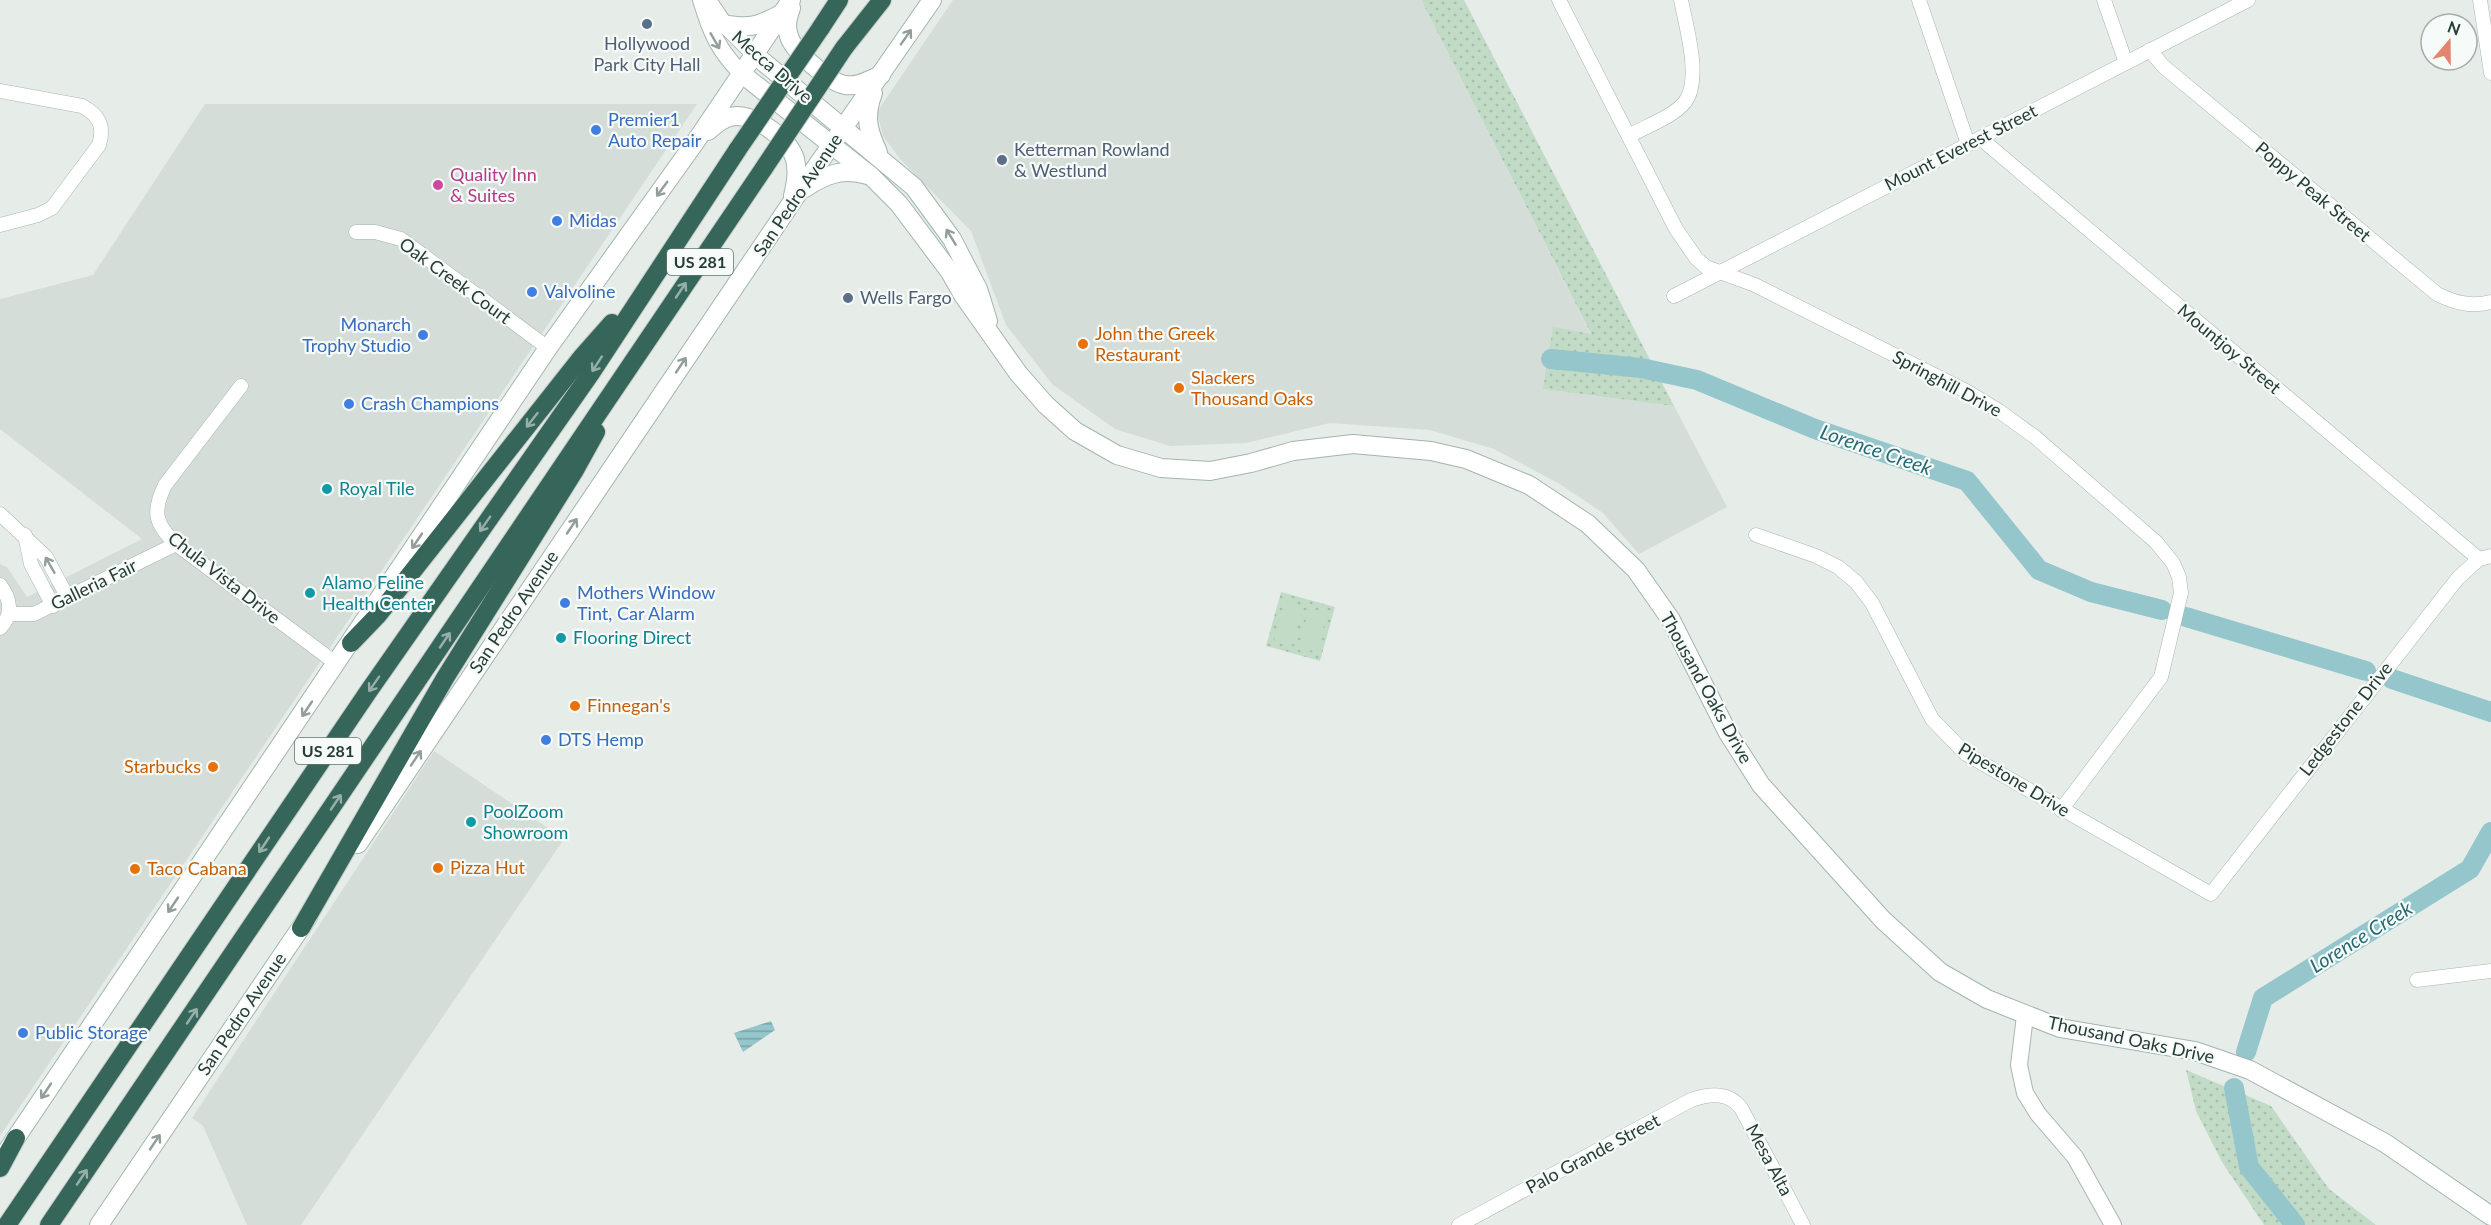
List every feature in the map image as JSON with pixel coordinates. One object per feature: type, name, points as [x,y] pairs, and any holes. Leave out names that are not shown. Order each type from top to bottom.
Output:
[{"type":"highway","name":"US 281","points":[[49,1225],[877,0]]},
{"type":"highway","points":[[843,48],[882,0]]},
{"type":"highway","name":"US 281","points":[[7,1225],[362,701],[591,373],[651,279],[839,1]]},
{"type":"highway","points":[[351,643],[378,615],[581,358],[651,279]]},
{"type":"highway","points":[[301,928],[445,678],[575,470],[636,356]]},
{"type":"highway","points":[[0,1168],[16,1138]]},
{"type":"main road","name":"San Pedro Avenue","points":[[99,1225],[831,145],[932,0]]},
{"type":"main road","points":[[724,24],[743,28],[760,26],[789,4]]},
{"type":"main road","points":[[789,4],[787,21],[789,38],[799,52],[817,68],[842,85],[856,85],[881,75]]},
{"type":"main road","points":[[0,1161],[548,348],[696,141],[789,4]]},
{"type":"main road","name":"Mecca Drive","points":[[755,55],[843,128]]},
{"type":"main road","name":"Thousand Oaks Drive","points":[[742,74],[871,176],[899,204],[950,272],[963,295],[1018,373],[1046,405],[1075,431],[1117,455],[1140,463],[1184,471],[1210,471],[1318,447],[1350,443],[1431,451],[1466,459],[1503,473],[1556,501],[1588,524],[1636,570],[1671,620],[1728,733],[1761,785],[1883,920],[1940,972],[1987,999],[2060,1028],[2195,1051],[2250,1070],[2385,1143],[2491,1216]]},
{"type":"main road","points":[[881,75],[867,116],[868,132],[883,160]]},
{"type":"main road","points":[[696,141],[718,123],[736,116],[750,119],[768,128],[789,147],[795,157],[795,198]]},
{"type":"main road","name":"Thousand Oaks Drive","points":[[843,128],[914,187],[952,239],[978,289],[993,336]]},
{"type":"main road","points":[[795,198],[823,176],[840,171],[871,176]]},
{"type":"street","name":"Mecca Drive","points":[[701,0],[711,35],[726,58],[742,74]]},
{"type":"street","name":"Mecca Drive","points":[[708,0],[724,24],[755,55]]},
{"type":"street","name":"Springhill Drive","points":[[1559,0],[1685,243],[1696,258],[1718,273],[1755,285],[1966,391],[1999,411],[2035,437],[2079,474],[2156,542],[2174,562],[2180,577],[2181,593],[2161,677],[2061,810]]},
{"type":"street","points":[[1629,136],[1676,110],[1689,94],[1693,70],[1682,0]]},
{"type":"street","points":[[1919,0],[1974,141]]},
{"type":"street","points":[[2104,0],[2126,63]]},
{"type":"street","name":"Mount Everest Street","points":[[1674,296],[1905,179],[2248,0]]},
{"type":"street","points":[[2480,0],[2491,73]]},
{"type":"street","name":"Poppy Peak Street","points":[[2150,50],[2163,66],[2437,294],[2467,305],[2491,302]]},
{"type":"street","points":[[0,91],[82,106],[93,111],[100,121],[102,134],[99,145],[52,208],[38,215],[0,225]]},
{"type":"street","name":"Mountjoy Street","points":[[1974,141],[2485,558]]},
{"type":"street","name":"Oak Creek Court","points":[[356,231],[375,231],[401,239],[548,348]]},
{"type":"street","name":"Chula Vista Drive","points":[[241,386],[171,476],[159,498],[158,521],[163,532],[176,544],[337,664]]},
{"type":"street","points":[[0,514],[46,557],[68,598]]},
{"type":"street","name":"Pipestone Drive","points":[[1756,535],[1816,556],[1847,574],[1872,603],[1932,719],[1942,732],[1979,763],[2211,894]]},
{"type":"street","points":[[25,536],[31,564],[53,606]]},
{"type":"street","name":"Galleria Fair","points":[[9,615],[34,615],[176,544]]},
{"type":"street","name":"Ledgestone Drive","points":[[2211,894],[2383,671],[2458,578],[2485,558]]},
{"type":"street","points":[[0,585],[7,594],[10,604],[9,615],[0,628]]},
{"type":"street","points":[[2417,980],[2491,971]]},
{"type":"street","points":[[2025,1016],[2019,1065],[2025,1093],[2038,1114],[2075,1157],[2113,1225]]},
{"type":"street","name":"Palo Grande Street","points":[[1459,1225],[1692,1100],[1719,1095],[1730,1098]]},
{"type":"street","name":"Mesa Alta","points":[[1730,1098],[1741,1108],[1803,1225]]},
{"type":"shaded area","points":[[953,0],[1421,0],[1591,335],[1543,389],[1674,406],[1727,507],[1639,554],[1603,513],[1558,483],[1494,449],[1430,430],[1330,423],[1246,443],[1170,446],[1115,429],[1053,385],[1006,325],[971,231],[900,159],[883,136],[877,112]]},
{"type":"shaded area","points":[[205,104],[697,104],[0,1136],[0,564],[7,567],[27,597],[142,539],[0,429],[0,299],[93,275]]},
{"type":"shaded area","points":[[434,751],[564,839],[301,1225],[247,1225],[203,1126],[192,1118]]},
{"type":"green space","points":[[1421,0],[1464,0],[1674,406],[1543,389],[1553,327],[1591,334]]},
{"type":"green space","points":[[1281,592],[1335,607],[1320,661],[1266,646]]},
{"type":"green space","points":[[1285,601],[1303,606],[1292,645],[1274,640]]},
{"type":"green space","points":[[1309,608],[1327,613],[1317,652],[1299,647]]},
{"type":"green space","points":[[2186,1070],[2271,1106],[2329,1189],[2376,1225],[2264,1225],[2222,1162],[2196,1111]]},
{"type":"water","points":[[771,1021],[775,1030],[743,1052],[734,1033]]},
{"type":"waterway","name":"Lorence Creek","points":[[1551,359],[1641,368],[1697,380],[1815,429],[1967,481],[2039,570],[2091,592],[2162,610]]},
{"type":"waterway","name":"Lorence Creek","points":[[2186,617],[2366,671]]},
{"type":"waterway","name":"Lorence Creek","points":[[2392,679],[2491,712]]},
{"type":"waterway","name":"Lorence Creek","points":[[2246,1052],[2263,998],[2470,869],[2491,832]]},
{"type":"waterway","name":"Lorence Creek","points":[[2234,1088],[2249,1167],[2295,1225]]},
{"type":"place","name":"Hollywood Park City Hall","points":[[647,24]]},
{"type":"place","name":"Premier1 Auto Repair","points":[[596,130]]},
{"type":"place","name":"Ketterman Rowland & Westlund","points":[[1002,160]]},
{"type":"place","name":"Quality Inn & Suites","points":[[438,185]]},
{"type":"place","name":"Midas","points":[[557,221]]},
{"type":"place","name":"Valvoline","points":[[532,292]]},
{"type":"place","name":"Wells Fargo","points":[[848,298]]},
{"type":"place","name":"Monarch Trophy Studio","points":[[423,335]]},
{"type":"place","name":"John the Greek Restaurant","points":[[1083,344]]},
{"type":"place","name":"Slackers Thousand Oaks","points":[[1179,388]]},
{"type":"place","name":"Crash Champions","points":[[349,404]]},
{"type":"place","name":"Royal Tile","points":[[327,489]]},
{"type":"place","name":"Alamo Feline Health Center","points":[[310,593]]},
{"type":"place","name":"Mothers Window Tint, Car Alarm","points":[[565,603]]},
{"type":"place","name":"Flooring Direct","points":[[561,638]]},
{"type":"place","name":"Finnegan's","points":[[575,706]]},
{"type":"place","name":"DTS Hemp","points":[[546,740]]},
{"type":"place","name":"Starbucks","points":[[213,767]]},
{"type":"place","name":"PoolZoom Showroom","points":[[471,822]]},
{"type":"place","name":"Pizza Hut","points":[[438,868]]},
{"type":"place","name":"Taco Cabana","points":[[135,869]]},
{"type":"place","name":"Public Storage","points":[[23,1033]]}]
